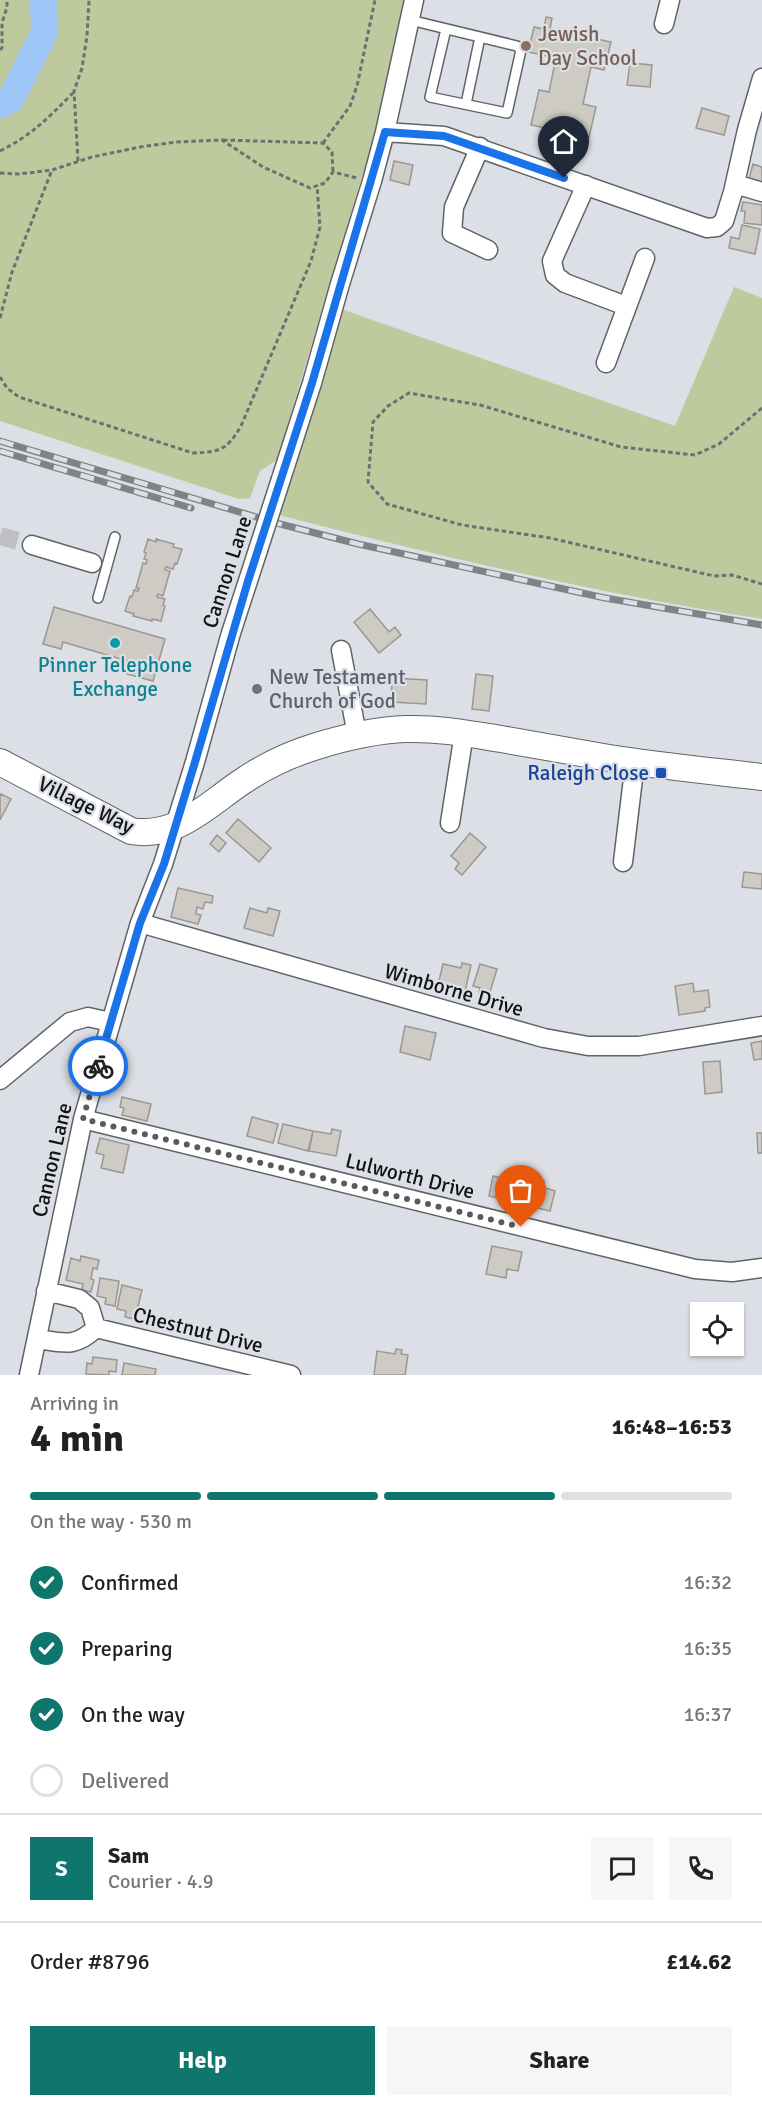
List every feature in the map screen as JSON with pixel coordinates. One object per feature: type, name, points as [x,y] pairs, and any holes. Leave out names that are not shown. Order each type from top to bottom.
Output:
[{"type":"street","name":"Cannon Lane","points":[[29,1375],[83,1119],[110,1022],[140,923],[164,864],[231,633],[312,383],[385,132],[414,0]]},
{"type":"street","points":[[664,24],[670,0]]},
{"type":"street","points":[[385,132],[444,136],[708,228],[717,227],[724,221],[756,123],[762,78]]},
{"type":"street","points":[[480,147],[454,207],[452,233],[488,250]]},
{"type":"street","points":[[735,184],[762,192]]},
{"type":"street","points":[[586,186],[552,261],[555,275],[565,284],[626,306]]},
{"type":"street","points":[[606,363],[645,258]]},
{"type":"street","points":[[32,545],[100,565]]},
{"type":"street","points":[[341,651],[357,735]]},
{"type":"street","name":"Village Way","points":[[0,762],[131,831],[146,833],[174,827],[201,812],[242,781],[267,767],[316,746],[357,735],[406,729],[464,733],[634,762],[762,777]]},
{"type":"street","points":[[450,823],[464,733]]},
{"type":"street","points":[[623,862],[634,762]]},
{"type":"street","name":"Wimborne Drive","points":[[140,923],[533,1035],[588,1046],[639,1046],[762,1026]]},
{"type":"street","points":[[0,1080],[70,1022],[88,1017],[110,1022]]},
{"type":"street","name":"Lulworth Drive","points":[[83,1119],[695,1269],[732,1272],[762,1268]]},
{"type":"street","points":[[37,1339],[64,1343],[83,1340],[96,1328],[90,1308],[79,1299],[46,1291]]},
{"type":"street","name":"Chestnut Drive","points":[[96,1328],[291,1375]]},
{"type":"lane","points":[[410,20],[517,46],[521,50],[507,113],[430,97],[446,29]]},
{"type":"lane","points":[[466,104],[480,37]]},
{"type":"lane","points":[[98,598],[100,565],[115,537]]},
{"type":"path","points":[[0,50],[2,48],[2,22],[7,0]]},
{"type":"path","points":[[78,161],[74,91],[84,57],[89,0]]},
{"type":"path","points":[[323,142],[350,106],[357,86],[375,0]]},
{"type":"path","points":[[0,151],[24,139],[74,91]]},
{"type":"path","points":[[0,173],[19,174],[52,170],[78,161],[140,147],[176,142],[222,140],[323,142],[332,152],[333,172],[325,183],[310,188],[263,167],[222,140]]},
{"type":"path","points":[[0,318],[12,272],[52,170]]},
{"type":"path","points":[[333,172],[362,179]]},
{"type":"path","points":[[0,377],[7,388],[19,397],[193,453],[216,452],[231,442],[241,426],[311,261],[320,227],[317,185]]},
{"type":"path","points":[[762,408],[719,444],[695,455],[621,447],[480,405],[409,393],[388,406],[373,422],[368,482],[387,504],[462,525],[550,538],[714,576],[732,575],[762,584]]},
{"type":"green space","points":[[0,0],[405,0],[372,143],[277,460],[260,471],[250,498],[239,499],[0,421]]},
{"type":"green space","points":[[734,287],[762,298],[762,619],[639,598],[517,572],[275,514],[341,309],[675,426]]},
{"type":"building","points":[[546,17],[552,18],[550,29],[611,42],[604,70],[591,67],[583,104],[596,107],[589,137],[531,125],[539,90],[549,92],[556,58],[528,52],[534,27],[544,29]]},
{"type":"building","points":[[630,63],[652,65],[650,87],[627,85]]},
{"type":"building","points":[[702,108],[729,116],[724,135],[696,128]]},
{"type":"building","points":[[394,161],[413,165],[409,185],[390,180]]},
{"type":"building","points":[[753,164],[762,167],[762,182],[749,179]]},
{"type":"building","points":[[743,202],[762,205],[762,225],[744,223],[745,211],[741,211]]},
{"type":"building","points":[[742,225],[760,229],[755,254],[729,248],[731,237],[739,239]]},
{"type":"building","points":[[148,539],[174,544],[173,547],[182,549],[173,569],[166,567],[165,570],[170,571],[163,596],[158,594],[157,597],[165,599],[161,621],[133,616],[134,614],[125,611],[130,596],[132,597],[134,590],[138,591],[139,588],[136,588],[143,563],[146,564],[147,560],[144,559],[146,553],[144,552]]},
{"type":"building","name":"Pinner Telephone Exchange","points":[[54,607],[165,639],[153,681],[127,674],[131,662],[63,642],[61,649],[43,644]]},
{"type":"building","points":[[370,609],[389,632],[395,627],[401,635],[379,653],[354,622]]},
{"type":"building","points":[[476,674],[493,676],[489,711],[472,709]]},
{"type":"building","points":[[392,678],[427,680],[426,704],[391,702]]},
{"type":"building","points":[[1,794],[11,799],[0,820],[0,796]]},
{"type":"building","points":[[238,819],[271,848],[259,862],[226,833]]},
{"type":"building","points":[[470,833],[486,847],[462,875],[455,869],[459,863],[451,856]]},
{"type":"building","points":[[217,835],[226,843],[219,852],[210,844]]},
{"type":"building","points":[[744,872],[762,874],[762,889],[742,887]]},
{"type":"building","points":[[178,888],[213,896],[212,903],[205,902],[203,909],[197,907],[196,914],[201,915],[198,924],[171,917]]},
{"type":"building","points":[[250,908],[267,913],[268,908],[280,911],[273,936],[244,928]]},
{"type":"building","points":[[462,963],[471,965],[465,991],[438,985],[443,964],[461,968]]},
{"type":"building","points":[[480,964],[497,969],[489,995],[479,992],[480,988],[473,986]]},
{"type":"building","points":[[693,983],[694,992],[708,990],[710,1007],[705,1008],[705,1011],[679,1015],[675,986]]},
{"type":"building","points":[[405,1026],[436,1033],[430,1060],[400,1052]]},
{"type":"building","points":[[762,1041],[762,1059],[754,1060],[751,1043]]},
{"type":"building","points":[[720,1061],[722,1092],[705,1094],[703,1062]]},
{"type":"building","points":[[122,1097],[151,1104],[147,1121],[122,1115],[124,1108],[120,1107]]},
{"type":"building","points":[[252,1117],[278,1124],[273,1143],[247,1136]]},
{"type":"building","points":[[283,1124],[313,1131],[308,1151],[278,1143]]},
{"type":"building","points":[[332,1129],[341,1131],[336,1156],[309,1151],[313,1131],[331,1134]]},
{"type":"building","points":[[757,1133],[762,1133],[762,1153],[758,1153]]},
{"type":"building","points":[[100,1138],[129,1145],[123,1173],[101,1168],[104,1155],[96,1153]]},
{"type":"building","points":[[510,1173],[521,1175],[515,1202],[489,1196],[493,1176],[509,1180]]},
{"type":"building","points":[[537,1180],[544,1181],[542,1187],[555,1191],[550,1211],[521,1204],[527,1181],[536,1183]]},
{"type":"building","points":[[492,1246],[522,1252],[518,1271],[507,1269],[506,1278],[486,1274]]},
{"type":"building","points":[[81,1256],[99,1260],[97,1269],[93,1268],[91,1279],[94,1280],[91,1292],[82,1290],[83,1284],[66,1280],[71,1258],[80,1261]]},
{"type":"building","points":[[100,1278],[119,1281],[115,1306],[105,1304],[106,1298],[97,1296]]},
{"type":"building","points":[[122,1285],[142,1290],[135,1319],[125,1317],[126,1311],[117,1309]]},
{"type":"building","points":[[396,1349],[402,1350],[401,1354],[408,1355],[405,1375],[374,1375],[377,1351],[395,1354]]},
{"type":"building","points":[[93,1357],[117,1360],[116,1372],[109,1371],[109,1375],[86,1374],[87,1363],[92,1364]]},
{"type":"building","points":[[124,1363],[156,1369],[155,1375],[122,1375]]},
{"type":"waterway","points":[[0,105],[11,99],[45,31],[43,0]]},
{"type":"tunnel","points":[[0,536],[32,545]]},
{"type":"railway","points":[[0,441],[280,524],[358,544],[605,598],[762,625]]},
{"type":"railway","points":[[0,451],[191,508]]},
{"type":"way so far","points":[[98,1066],[83,1119],[521,1227]]},
{"type":"place","name":"Jewish Day School","points":[[526,46]]},
{"type":"place","name":"Pinner Telephone Exchange","points":[[115,643]]},
{"type":"place","name":"New Testament Church of God","points":[[257,689]]},
{"type":"place","name":"Raleigh Close","points":[[661,773]]},
{"type":"route","points":[[98,1066],[140,923],[164,864],[231,633],[312,383],[385,132],[444,136],[564,178]]}]
